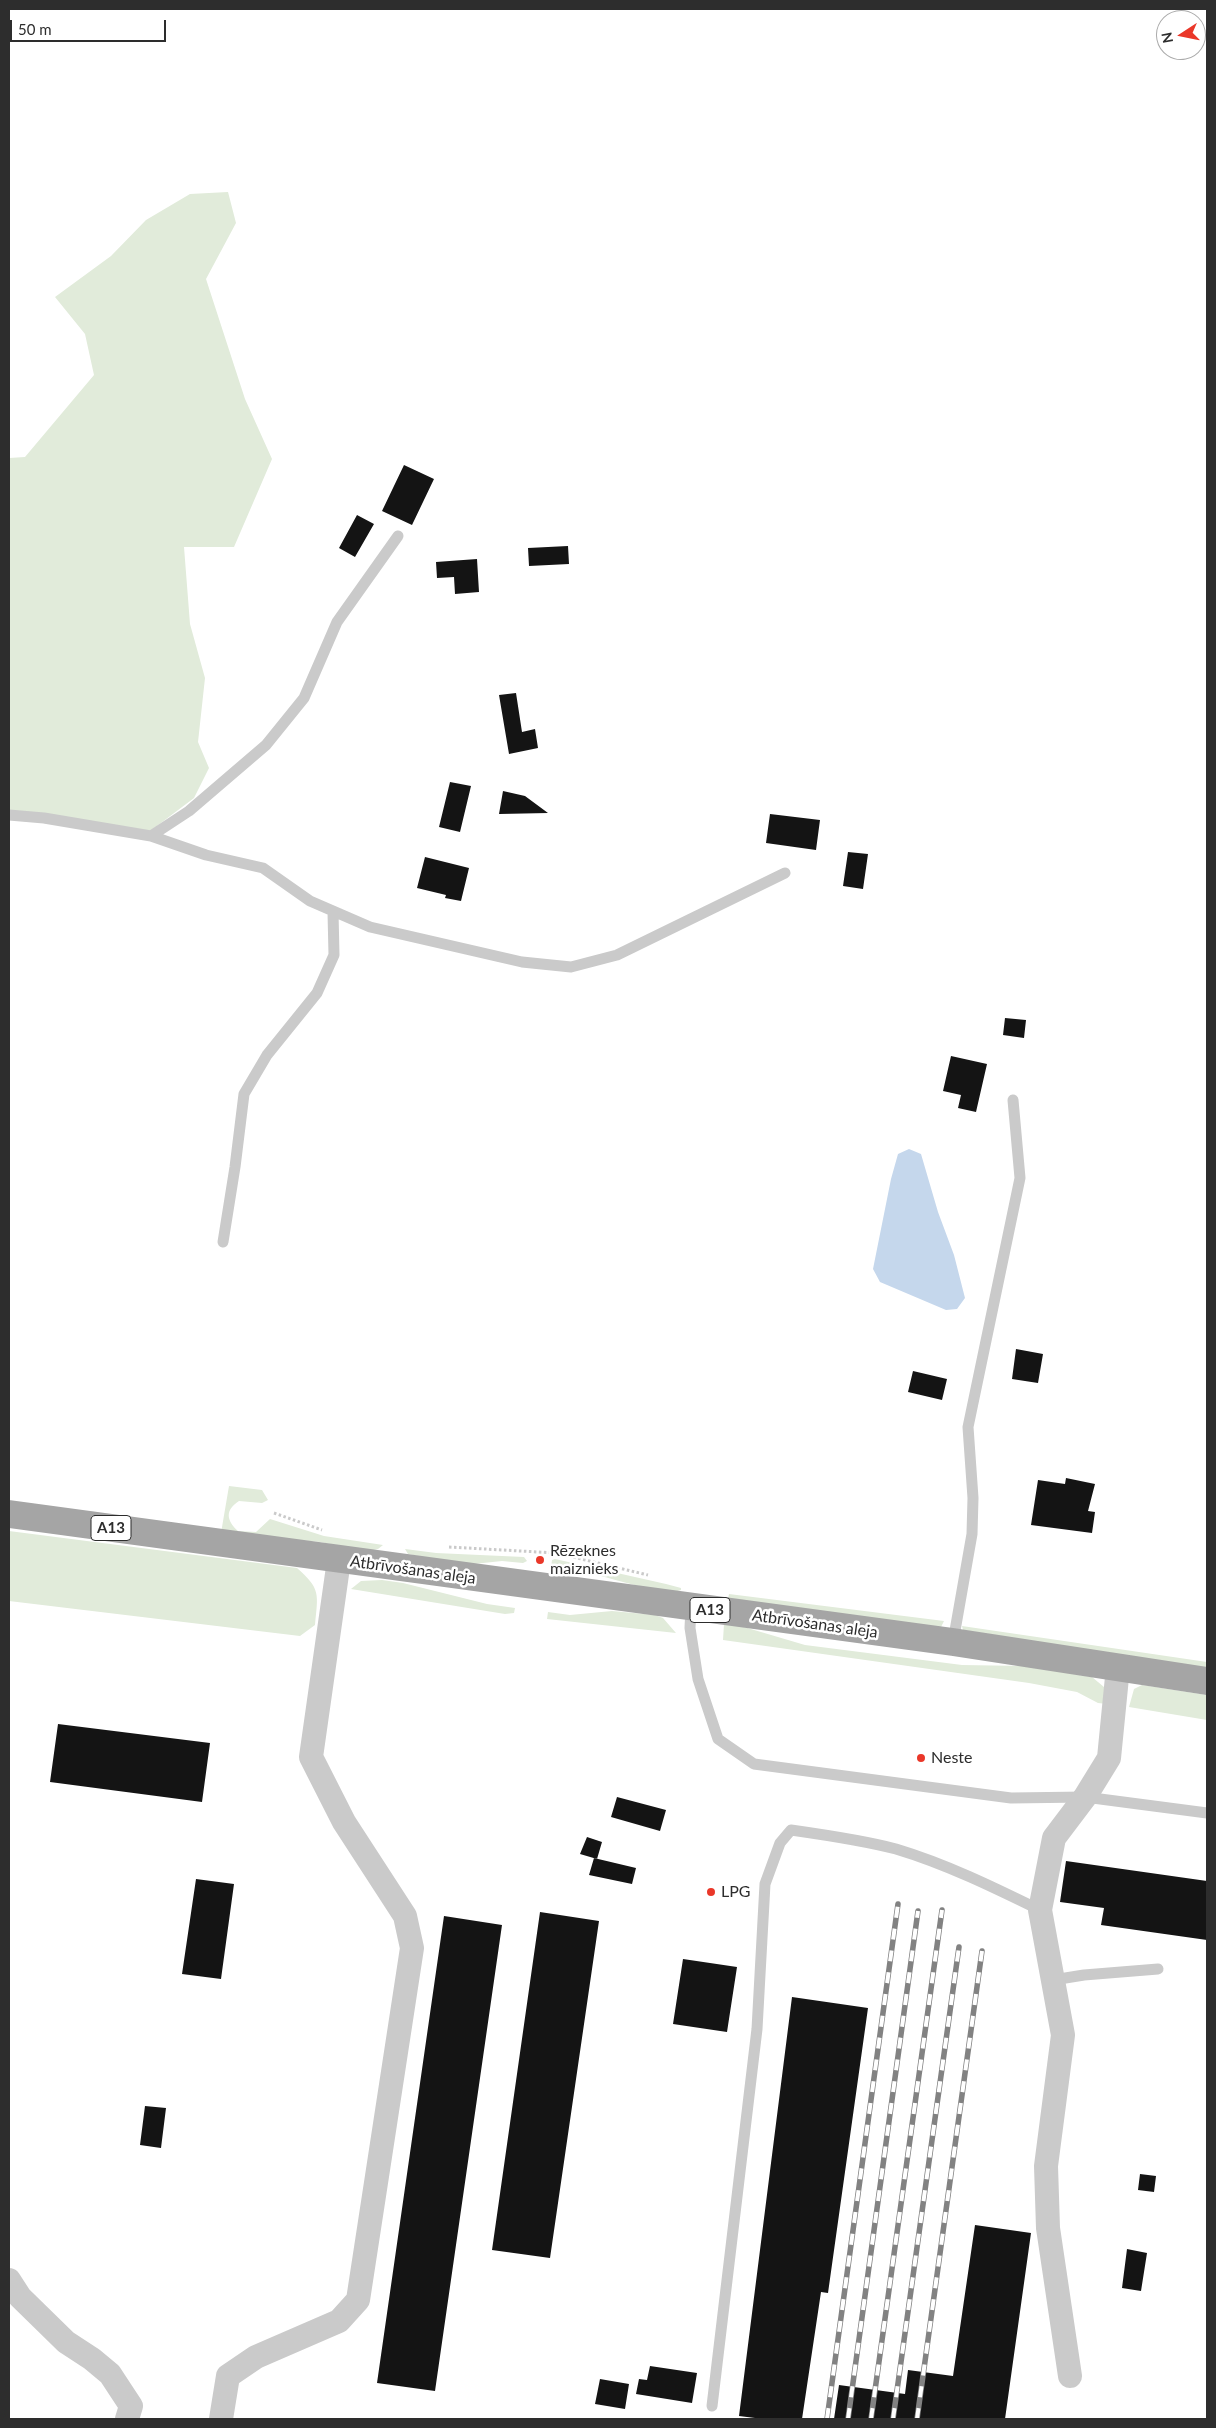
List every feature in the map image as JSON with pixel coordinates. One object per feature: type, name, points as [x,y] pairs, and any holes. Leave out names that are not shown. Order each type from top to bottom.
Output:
[{"type":"main road","name":"Atbrīvošanas aleja","points":[[9,1514],[953,1642],[1207,1681]]},
{"type":"street","points":[[221,2419],[228,2376],[256,2357],[339,2320],[358,2300],[412,1948],[405,1916],[344,1822],[311,1757],[338,1560]]},
{"type":"street","points":[[1070,2376],[1048,2228],[1046,2166],[1063,2035],[1040,1910],[1054,1838],[1085,1796],[1109,1758],[1118,1667]]},
{"type":"street","points":[[9,2280],[20,2297],[66,2342],[92,2359],[110,2374],[131,2406],[127,2419]]},
{"type":"lane","points":[[151,836],[189,810],[266,745],[304,698],[337,622],[398,536]]},
{"type":"lane","points":[[9,815],[44,818],[151,836],[206,855],[263,868],[310,901],[370,927],[522,962],[571,967],[617,955],[785,873]]},
{"type":"lane","points":[[223,1242],[244,1094],[267,1055],[317,993],[334,956],[333,912]]},
{"type":"lane","points":[[953,1642],[972,1534],[973,1498],[968,1427],[1020,1178],[1013,1100]]},
{"type":"lane","points":[[691,1607],[690,1628],[698,1679],[718,1739],[754,1764],[1011,1798],[1085,1796],[1207,1814]]},
{"type":"lane","points":[[712,2406],[757,2030],[765,1884],[780,1843],[791,1830],[835,1836],[896,1849],[966,1874],[1040,1910]]},
{"type":"lane","points":[[1053,1980],[1084,1975],[1158,1969]]},
{"type":"green space","points":[[228,192],[236,223],[206,279],[245,399],[272,459],[234,547],[184,547],[190,624],[205,678],[198,742],[209,768],[194,798],[145,835],[9,812],[9,458],[25,457],[94,375],[85,334],[55,297],[111,256],[146,220],[190,194]]},
{"type":"green space","points":[[229,1486],[262,1490],[268,1500],[262,1503],[239,1501],[234,1504],[229,1512],[229,1519],[238,1531],[256,1532],[270,1519],[324,1536],[383,1545],[378,1549],[368,1551],[320,1542],[221,1533]]},
{"type":"green space","points":[[9,1531],[297,1568],[310,1581],[316,1593],[315,1625],[300,1636],[9,1601]]},
{"type":"green space","points":[[405,1549],[436,1553],[524,1557],[527,1561],[523,1563],[502,1561],[464,1565],[408,1554]]},
{"type":"green space","points":[[555,1559],[666,1584],[681,1588],[681,1590],[662,1591],[582,1571],[551,1567],[552,1560]]},
{"type":"green space","points":[[382,1580],[403,1583],[487,1604],[515,1608],[514,1613],[505,1614],[351,1589],[361,1581]]},
{"type":"green space","points":[[729,1594],[944,1621],[941,1627],[728,1599]]},
{"type":"green space","points":[[612,1611],[655,1615],[663,1618],[676,1633],[547,1619],[548,1612],[570,1615]]},
{"type":"green space","points":[[724,1624],[744,1627],[805,1645],[962,1665],[1024,1666],[1092,1677],[1104,1687],[1107,1704],[1098,1703],[1077,1692],[1029,1683],[723,1640]]},
{"type":"green space","points":[[962,1626],[1207,1662],[1207,1668],[963,1630]]},
{"type":"green space","points":[[1142,1685],[1207,1695],[1207,1720],[1129,1707],[1134,1689]]},
{"type":"water","points":[[909,1149],[921,1154],[938,1212],[954,1255],[965,1298],[957,1309],[946,1310],[880,1282],[873,1269],[891,1179],[898,1154]]},
{"type":"building","points":[[404,465],[434,479],[412,525],[382,511]]},
{"type":"building","points":[[357,515],[374,524],[355,557],[339,548]]},
{"type":"building","points":[[568,546],[569,564],[529,566],[528,548]]},
{"type":"building","points":[[477,559],[479,592],[455,594],[454,577],[437,578],[436,562]]},
{"type":"building","points":[[516,693],[522,732],[535,729],[538,748],[509,754],[499,695]]},
{"type":"building","points":[[450,782],[471,786],[460,832],[439,827]]},
{"type":"building","points":[[503,791],[525,796],[548,813],[499,814]]},
{"type":"building","points":[[770,814],[820,820],[816,850],[766,843]]},
{"type":"building","points":[[848,852],[868,854],[863,889],[843,886]]},
{"type":"building","points":[[425,857],[469,868],[461,901],[445,898],[446,895],[417,888]]},
{"type":"building","points":[[1005,1018],[1026,1020],[1024,1038],[1003,1035]]},
{"type":"building","points":[[951,1056],[987,1064],[976,1112],[958,1108],[961,1095],[943,1091]]},
{"type":"building","points":[[1016,1349],[1043,1354],[1038,1383],[1012,1379]]},
{"type":"building","points":[[913,1371],[947,1379],[942,1400],[908,1392]]},
{"type":"building","points":[[1066,1478],[1095,1484],[1088,1511],[1095,1512],[1092,1533],[1031,1525],[1038,1480],[1065,1484]]},
{"type":"building","points":[[58,1724],[210,1743],[202,1802],[50,1782]]},
{"type":"building","points":[[617,1797],[666,1810],[660,1831],[611,1817]]},
{"type":"building","points":[[587,1837],[602,1842],[597,1859],[580,1854]]},
{"type":"building","points":[[594,1858],[636,1868],[632,1884],[589,1875]]},
{"type":"building","points":[[1066,1861],[1207,1881],[1207,1940],[1101,1925],[1104,1908],[1060,1902]]},
{"type":"building","points":[[196,1879],[234,1884],[221,1979],[182,1974]]},
{"type":"building","points":[[540,1912],[599,1921],[550,2258],[492,2250]]},
{"type":"building","points":[[444,1916],[502,1925],[435,2391],[377,2383]]},
{"type":"building","points":[[683,1959],[737,1967],[727,2032],[673,2024]]},
{"type":"building","points":[[792,1997],[868,2008],[828,2293],[821,2292],[802,2419],[763,2419],[739,2416]]},
{"type":"building","points":[[145,2106],[166,2108],[161,2148],[140,2145]]},
{"type":"building","points":[[1140,2174],[1156,2176],[1154,2192],[1138,2190]]},
{"type":"building","points":[[975,2225],[1031,2233],[1005,2419],[834,2419],[839,2385],[905,2394],[908,2370],[953,2376]]},
{"type":"building","points":[[1127,2249],[1147,2253],[1141,2291],[1122,2288]]},
{"type":"building","points":[[650,2366],[697,2373],[692,2403],[636,2394],[639,2379],[647,2380]]},
{"type":"building","points":[[600,2379],[629,2384],[625,2409],[595,2404]]},
{"type":"railway","points":[[827,2419],[898,1904]]},
{"type":"railway","points":[[871,2419],[942,1910]]},
{"type":"railway","points":[[848,2419],[918,1911]]},
{"type":"railway","points":[[893,2419],[959,1947]]},
{"type":"railway","points":[[917,2419],[982,1951]]},
{"type":"place","name":"Rēzeknes maiznieks","points":[[540,1560]]},
{"type":"place","name":"Neste","points":[[921,1758]]},
{"type":"place","name":"LPG","points":[[711,1892]]}]
